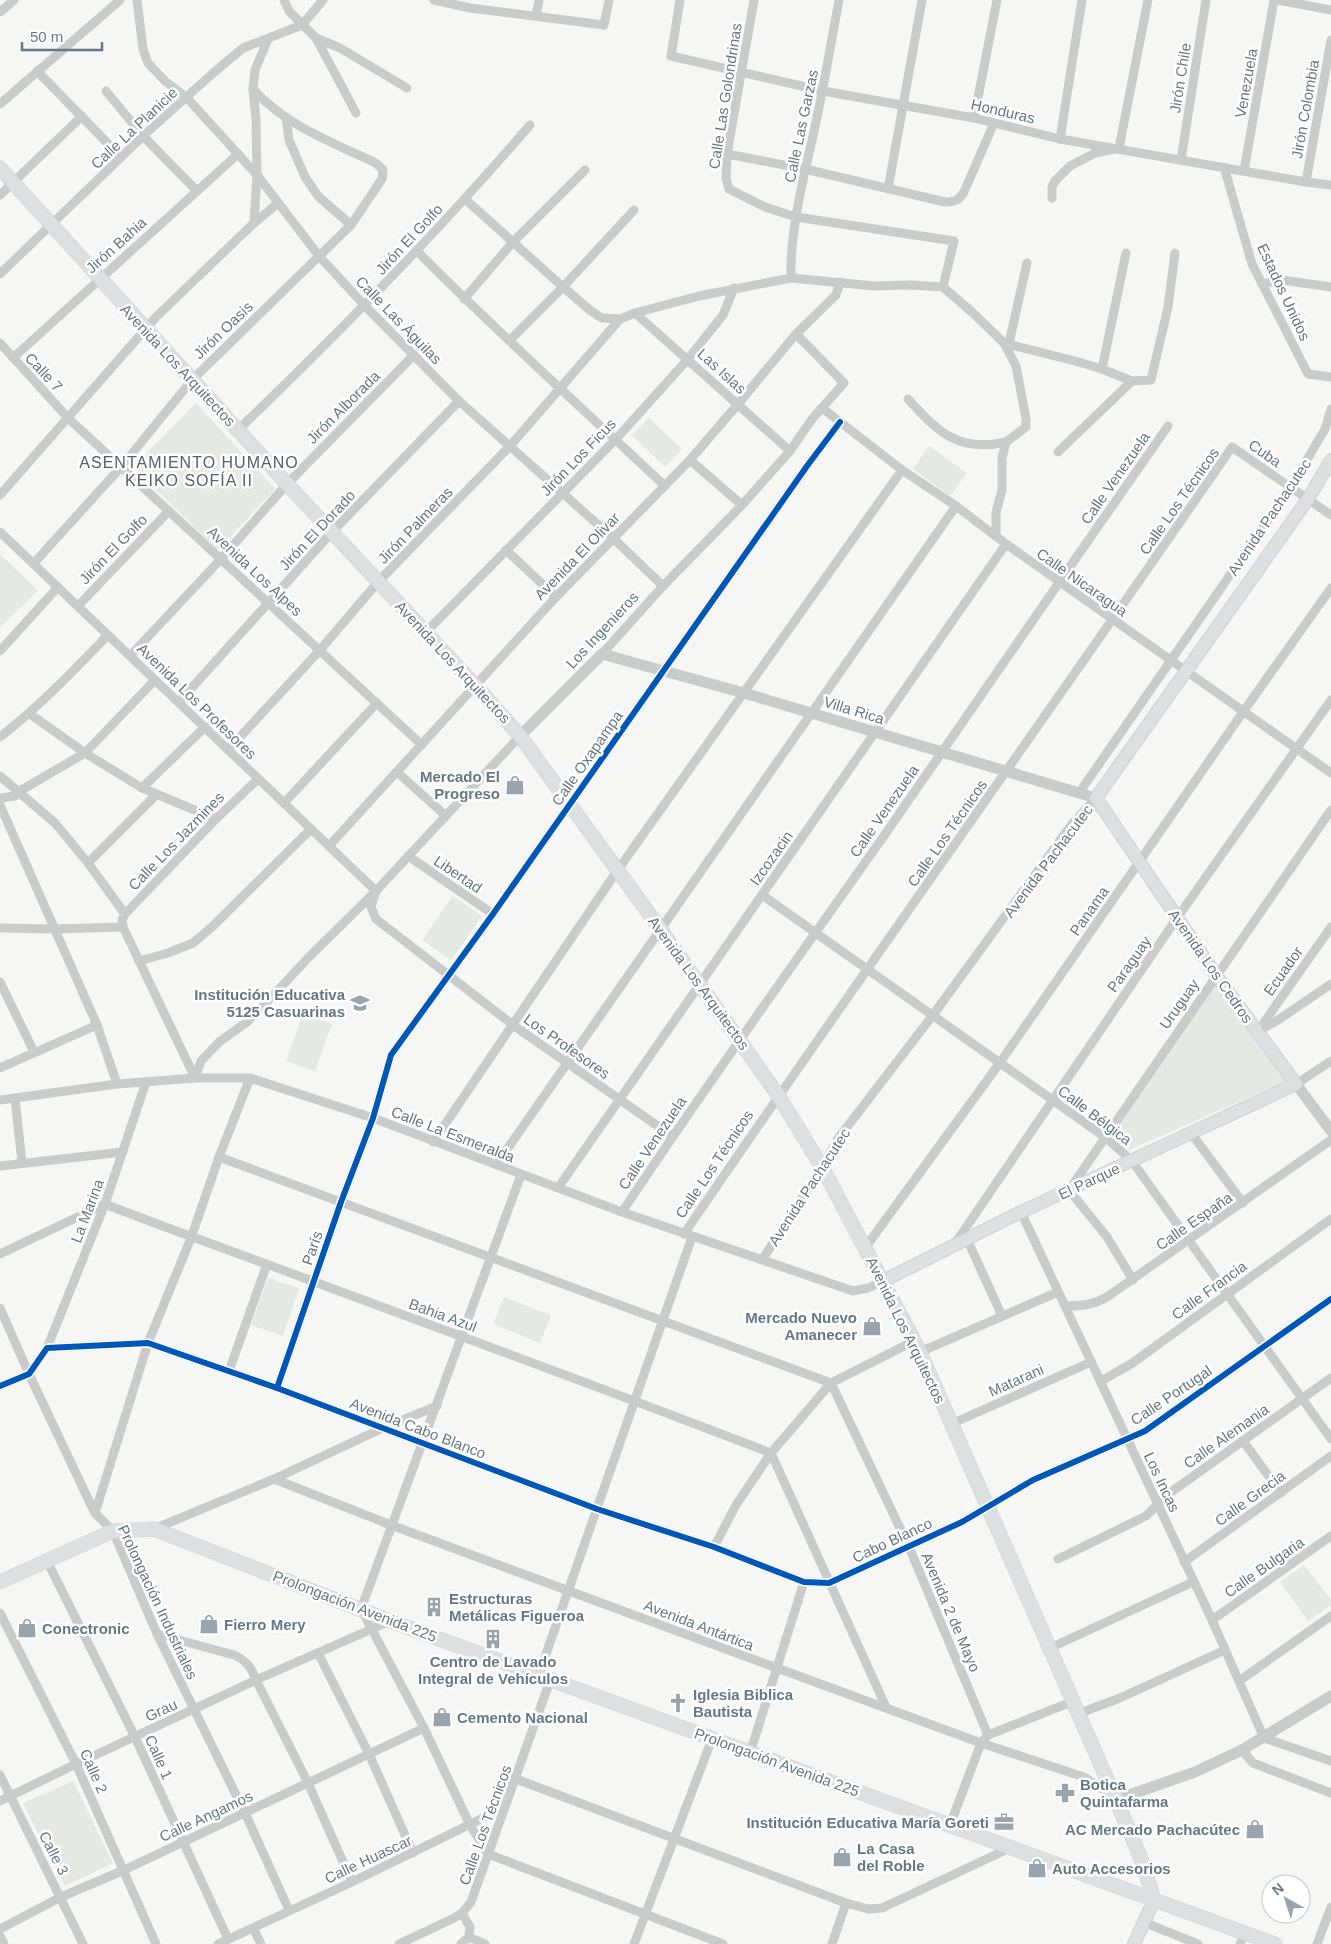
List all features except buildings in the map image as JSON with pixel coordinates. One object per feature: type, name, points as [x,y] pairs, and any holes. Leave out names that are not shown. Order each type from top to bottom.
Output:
[{"type":"main road","name":"Avenida Los Arquitectos","points":[[0,168],[52,224],[99,279],[520,736],[778,1095],[822,1167],[917,1347],[1077,1707],[1142,1861],[1154,1900]]},
{"type":"main road","name":"Avenida Pachacutec","points":[[1096,798],[1308,499],[1331,460]]},
{"type":"main road","name":"Avenida Los Cedros","points":[[1096,798],[1216,975],[1296,1084]]},
{"type":"main road","name":"El Parque","points":[[883,1281],[966,1238],[1296,1084]]},
{"type":"main road","name":"Prolongación Avenida 225","points":[[0,1582],[113,1531],[154,1528],[390,1621],[545,1676],[1154,1900],[1242,1938],[1275,1944]]},
{"type":"main road","points":[[1134,1944],[1154,1900]]},
{"type":"street","points":[[0,12],[14,0]]},
{"type":"street","points":[[0,104],[120,0]]},
{"type":"street","name":"Calle Las Águilas","points":[[137,0],[143,49],[148,63],[156,73],[187,98],[257,175],[319,256],[365,306],[459,401],[614,538],[663,586]]},
{"type":"street","points":[[284,0],[289,10],[316,38],[356,113]]},
{"type":"street","points":[[302,25],[323,0]]},
{"type":"street","points":[[434,0],[604,25],[609,0]]},
{"type":"street","points":[[536,16],[538,0]]},
{"type":"street","name":"Honduras","points":[[680,0],[670,56],[822,91],[974,118],[1060,139],[1331,185]]},
{"type":"street","name":"Calle Las Golondrinas","points":[[754,0],[727,154],[727,183],[729,188],[735,192],[765,207],[796,218]]},
{"type":"street","name":"Calle Las Garzas","points":[[791,278],[790,257],[796,218],[839,0]]},
{"type":"street","points":[[888,189],[922,0]]},
{"type":"street","points":[[974,118],[997,0]]},
{"type":"street","points":[[1060,139],[1082,0]]},
{"type":"street","points":[[1052,198],[1052,187],[1055,181],[1070,166],[1095,153],[1119,148],[1148,0]]},
{"type":"street","name":"Jirón Chile","points":[[1181,160],[1206,0]]},
{"type":"street","points":[[1276,0],[1331,10]]},
{"type":"street","name":"Venezuela","points":[[1244,171],[1276,0]]},
{"type":"street","name":"Calle La Planicie","points":[[0,274],[143,136],[243,48],[302,25]]},
{"type":"street","points":[[316,38],[340,48],[407,88]]},
{"type":"street","points":[[254,223],[257,175],[256,119],[253,89],[254,70],[268,39]]},
{"type":"street","name":"Jirón Colombia","points":[[1306,182],[1331,40]]},
{"type":"street","points":[[37,70],[121,157]]},
{"type":"street","points":[[253,89],[267,104],[286,117],[289,140],[305,177],[318,196],[351,225]]},
{"type":"street","points":[[106,91],[143,136],[197,191]]},
{"type":"street","points":[[0,195],[82,116]]},
{"type":"street","name":"Jirón Oasis","points":[[34,564],[121,467],[192,380],[351,225],[382,179],[383,170],[376,163],[321,138],[286,117]]},
{"type":"street","points":[[727,154],[806,169],[945,202],[953,202],[960,198],[994,123]]},
{"type":"street","name":"Jirón El Golfo","points":[[238,430],[365,306],[466,199],[530,125]]},
{"type":"street","name":"Jirón Bahia","points":[[13,358],[238,154]]},
{"type":"street","name":"Estados Unidos","points":[[1224,167],[1252,264],[1262,284],[1308,374],[1331,377]]},
{"type":"street","points":[[464,299],[513,242],[585,170]]},
{"type":"street","points":[[466,199],[562,287],[602,318],[620,319],[635,313],[734,288],[756,286],[791,278],[874,286],[911,284],[943,287],[1007,343],[1102,369],[1132,381],[1151,380],[1168,307],[1175,253]]},
{"type":"street","points":[[1,492],[156,317],[254,223],[278,203]]},
{"type":"street","points":[[510,340],[634,210]]},
{"type":"street","points":[[796,218],[954,241],[943,287]]},
{"type":"street","points":[[417,251],[464,299],[510,340],[560,390],[616,439],[665,486]]},
{"type":"street","points":[[1102,369],[1126,253]]},
{"type":"street","points":[[908,399],[940,431],[956,440],[972,445],[988,446],[1006,442],[1026,427],[1016,366],[1007,343],[1027,263]]},
{"type":"street","points":[[1262,284],[1282,280],[1331,288]]},
{"type":"street","name":"Avenida El Olivar","points":[[329,846],[556,597],[690,460],[796,334],[836,295],[840,282]]},
{"type":"street","name":"Jirón Los Ficus","points":[[426,632],[616,439],[688,359],[722,315],[734,288]]},
{"type":"street","name":"Las Islas","points":[[635,313],[790,451]]},
{"type":"street","name":"Jirón Palmeras","points":[[228,750],[320,650],[378,582],[510,446],[620,319]]},
{"type":"street","name":"Los Ingenieros","points":[[196,1078],[202,1061],[219,1042],[247,1022],[376,891],[520,736],[602,654],[790,451],[822,408],[844,384],[796,334]]},
{"type":"street","name":"Calle 7","points":[[0,343],[68,418]]},
{"type":"street","name":"Jirón Alborada","points":[[130,656],[221,559],[287,484],[414,355]]},
{"type":"street","points":[[1058,452],[1132,381]]},
{"type":"street","name":"Jirón El Dorado","points":[[179,702],[332,532],[459,401]]},
{"type":"street","name":"Calle Nicaragua","points":[[822,408],[902,470],[956,506],[1058,582],[1331,773]]},
{"type":"street","name":"Avenida Pachacutec","points":[[1079,793],[1291,488],[1325,428],[1331,409]]},
{"type":"street","name":"Avenida Los Alpes","points":[[68,418],[422,745]]},
{"type":"street","name":"Calle Oxapampa","points":[[373,1118],[392,1055],[840,422]]},
{"type":"street","name":"Calle Venezuela","points":[[622,1212],[672,1136],[816,933],[1168,426]]},
{"type":"street","points":[[996,536],[996,512],[1002,490],[1002,458],[1006,442]]},
{"type":"street","name":"Cuba","points":[[1232,447],[1331,515]]},
{"type":"street","name":"Calle Los Técnicos","points":[[462,1913],[471,1902],[516,1780],[568,1590],[663,1321],[688,1235],[778,1095],[1113,620],[1232,447]]},
{"type":"street","points":[[690,460],[742,505]]},
{"type":"street","points":[[433,1142],[617,871],[902,470]]},
{"type":"street","points":[[496,1165],[956,506]]},
{"type":"street","name":"Jirón El Golfo","points":[[78,606],[169,511]]},
{"type":"street","name":"Avenida Los Profesores","points":[[0,532],[376,891]]},
{"type":"street","name":"Izcozacin","points":[[558,1188],[1006,544]]},
{"type":"street","points":[[506,550],[556,597]]},
{"type":"street","points":[[0,651],[58,587]]},
{"type":"street","name":"Panama","points":[[865,1248],[999,1064],[1331,588]]},
{"type":"street","points":[[0,737],[30,714],[108,635]]},
{"type":"street","name":"Villa Rica","points":[[602,654],[744,693],[1096,798]]},
{"type":"street","points":[[0,798],[15,796],[18,792],[85,753],[155,680]]},
{"type":"street","name":"Paraguay","points":[[954,1245],[1177,918],[1331,700]]},
{"type":"street","points":[[284,803],[377,703]]},
{"type":"street","points":[[30,714],[85,753],[142,788],[216,819]]},
{"type":"street","points":[[142,788],[205,727]]},
{"type":"street","points":[[397,772],[446,816]]},
{"type":"street","points":[[0,776],[55,824],[88,863],[125,914],[122,920],[122,927],[196,1078]]},
{"type":"street","name":"Calle Los Jazmines","points":[[125,914],[258,778]]},
{"type":"street","points":[[88,863],[156,794]]},
{"type":"street","name":"Avenida Pachacutec","points":[[762,1260],[822,1167],[837,1140],[933,1015],[1072,824],[1096,798]]},
{"type":"street","points":[[0,805],[97,1025],[117,1084]]},
{"type":"street","name":"Uruguay","points":[[1068,1190],[1331,810]]},
{"type":"street","points":[[139,960],[168,953],[193,943],[213,926],[311,829]]},
{"type":"street","name":"Libertad","points":[[408,856],[493,914]]},
{"type":"street","name":"Los Profesores","points":[[376,891],[371,907],[376,919],[513,1025],[672,1136]]},
{"type":"street","name":"Calle Bélgica","points":[[762,895],[1105,1137],[1132,1161],[1331,1439]]},
{"type":"street","points":[[0,928],[122,927]]},
{"type":"street","name":"Ecuador","points":[[1258,1031],[1331,927]]},
{"type":"street","points":[[0,982],[34,1052]]},
{"type":"street","points":[[1258,1031],[1278,1020],[1331,984]]},
{"type":"street","points":[[0,1068],[97,1025]]},
{"type":"street","points":[[1296,1084],[1331,1061]]},
{"type":"street","name":"Calle La Esmeralda","points":[[0,1100],[117,1084],[196,1078],[250,1078],[373,1118],[622,1212],[853,1291],[868,1288],[883,1281]]},
{"type":"street","points":[[95,1513],[148,1343],[191,1238],[219,1157],[250,1078]]},
{"type":"street","name":"La Marina","points":[[47,1348],[105,1204],[146,1082]]},
{"type":"street","name":"Avenida Los Cedros","points":[[1296,1084],[1331,1132]]},
{"type":"street","points":[[15,1098],[22,1163]]},
{"type":"street","name":"París","points":[[277,1388],[341,1202],[373,1118]]},
{"type":"street","points":[[1191,1133],[1243,1203]]},
{"type":"street","name":"Calle España","points":[[1065,1306],[1084,1306],[1097,1303],[1189,1241],[1331,1140]]},
{"type":"street","points":[[0,1166],[123,1152]]},
{"type":"street","points":[[219,1157],[831,1383]]},
{"type":"street","points":[[521,1175],[424,1443],[391,1525],[361,1609],[424,1728],[470,1825],[488,1854],[723,1944]]},
{"type":"street","points":[[1068,1190],[1107,1237],[1133,1280]]},
{"type":"street","points":[[0,1254],[105,1204]]},
{"type":"street","name":"Bahia Azul","points":[[105,1204],[191,1238],[267,1264],[771,1453]]},
{"type":"street","name":"Los Incas","points":[[1021,1212],[1212,1620],[1264,1738]]},
{"type":"street","name":"Calle Francia","points":[[1101,1381],[1131,1364],[1331,1219]]},
{"type":"street","points":[[966,1238],[1002,1316]]},
{"type":"street","points":[[230,1371],[267,1264]]},
{"type":"street","points":[[714,1547],[736,1505],[771,1453],[831,1383],[1058,1292]]},
{"type":"street","name":"Calle Portugal","points":[[988,1508],[1033,1480],[1145,1430],[1331,1299]]},
{"type":"street","name":"Prolongación Industriales","points":[[0,1308],[95,1513],[113,1531],[157,1634],[245,1813],[289,1910]]},
{"type":"street","name":"Avenida Cabo Blanco","points":[[47,1348],[148,1343],[277,1388],[597,1510],[714,1547],[804,1582]]},
{"type":"street","points":[[0,1386],[29,1374],[47,1348]]},
{"type":"street","name":"Matarani","points":[[951,1424],[1091,1362]]},
{"type":"street","name":"Calle Alemania","points":[[1058,1559],[1146,1516],[1157,1504],[1331,1378]]},
{"type":"street","name":"Avenida 2 de Mayo","points":[[831,1383],[909,1547],[988,1735]]},
{"type":"street","points":[[154,1528],[274,1479],[383,1428],[437,1406]]},
{"type":"street","points":[[1243,1441],[1281,1493]]},
{"type":"street","points":[[771,1453],[886,1707]]},
{"type":"street","name":"Calle Grecia","points":[[1184,1562],[1331,1456]]},
{"type":"street","name":"Avenida Antártica","points":[[274,1479],[391,1525],[777,1668],[982,1743],[1084,1777],[1114,1795]]},
{"type":"street","name":"Cabo Blanco","points":[[804,1582],[829,1583],[909,1547],[988,1508]]},
{"type":"street","name":"Calle Bulgaria","points":[[1212,1620],[1331,1536]]},
{"type":"street","name":"Calle 1","points":[[47,1561],[135,1737],[182,1843],[228,1939]]},
{"type":"street","points":[[750,1753],[804,1582]]},
{"type":"street","points":[[1050,1648],[1194,1582]]},
{"type":"street","name":"Calle 2","points":[[0,1613],[76,1764],[156,1944]]},
{"type":"street","points":[[1239,1681],[1331,1616]]},
{"type":"street","name":"Grau","points":[[0,1802],[76,1764],[256,1680],[390,1621]]},
{"type":"street","points":[[157,1634],[244,1660],[252,1668],[256,1680],[308,1783],[352,1882]]},
{"type":"street","points":[[950,1825],[982,1743],[988,1735],[1077,1707],[1120,1698],[1225,1650]]},
{"type":"street","points":[[318,1654],[369,1754],[413,1853]]},
{"type":"street","points":[[1114,1795],[1132,1794],[1195,1772],[1264,1738],[1331,1696]]},
{"type":"street","name":"Calle Angamos","points":[[0,1930],[62,1898],[424,1728]]},
{"type":"street","points":[[1264,1738],[1331,1762]]},
{"type":"street","points":[[634,1944],[712,1739]]},
{"type":"street","points":[[1242,1750],[1252,1763],[1331,1793]]},
{"type":"street","name":"Calle 3","points":[[0,1775],[83,1944]]},
{"type":"street","points":[[516,1780],[675,1837],[846,1903],[868,1909],[882,1908],[1010,1848]]},
{"type":"street","name":"Calle Huascar","points":[[218,1944],[413,1853],[485,1817],[516,1780]]},
{"type":"street","points":[[832,1944],[846,1903]]},
{"type":"street","points":[[1317,1944],[1331,1907]]},
{"type":"street","points":[[399,1944],[462,1913],[470,1927],[469,1937],[461,1944]]},
{"type":"street","points":[[1143,1922],[1198,1944]]},
{"type":"street","points":[[253,1928],[261,1944]]},
{"type":"street","points":[[0,1936],[4,1944]]},
{"type":"street","points":[[469,1937],[485,1944]]},
{"type":"shaded area","points":[[196,403],[275,489],[218,550],[133,467]]},
{"type":"shaded area","points":[[649,418],[682,449],[665,467],[632,435]]},
{"type":"shaded area","points":[[929,446],[967,473],[950,496],[913,469]]},
{"type":"shaded area","points":[[0,554],[38,591],[0,627]]},
{"type":"shaded area","points":[[453,896],[482,916],[451,960],[422,940]]},
{"type":"shaded area","points":[[1217,982],[1286,1081],[1129,1150],[1111,1134]]},
{"type":"shaded area","points":[[303,1014],[332,1024],[315,1071],[286,1061]]},
{"type":"shaded area","points":[[268,1278],[299,1288],[283,1336],[251,1325]]},
{"type":"shaded area","points":[[504,1297],[551,1315],[540,1343],[493,1324]]},
{"type":"shaded area","points":[[1304,1565],[1331,1600],[1331,1605],[1308,1621],[1280,1582]]},
{"type":"shaded area","points":[[73,1781],[113,1863],[65,1886],[23,1803]]},
{"type":"cycle path","points":[[277,1388],[341,1202],[373,1118],[391,1055],[493,914],[807,466],[840,422]]},
{"type":"cycle path","points":[[0,1386],[29,1374],[47,1348],[148,1343],[277,1388],[597,1509],[714,1547],[804,1582],[829,1583],[962,1522],[1033,1480],[1145,1431],[1331,1299]]},
{"type":"place","name":"Mercado El Progreso","points":[[515,785]]},
{"type":"place","name":"Institución Educativa 5125 Casuarinas","points":[[360,1003]]},
{"type":"place","name":"Mercado Nuevo Amanecer","points":[[872,1326]]},
{"type":"place","name":"Estructuras Metálicas Figueroa","points":[[434,1607]]},
{"type":"place","name":"Fierro Mery","points":[[209,1624]]},
{"type":"place","name":"Conectronic","points":[[27,1628]]},
{"type":"place","name":"Centro de Lavado Integral de Vehículos","points":[[493,1639]]},
{"type":"place","name":"Iglesia Biblica Bautista","points":[[678,1703]]},
{"type":"place","name":"Cemento Nacional","points":[[442,1717]]},
{"type":"place","name":"Botica Quintafarma","points":[[1065,1793]]},
{"type":"place","name":"Institución Educativa María Goreti","points":[[1004,1822]]},
{"type":"place","name":"AC Mercado Pachacútec","points":[[1255,1829]]},
{"type":"place","name":"La Casa del Roble","points":[[842,1857]]},
{"type":"place","name":"Auto Accesorios","points":[[1037,1868]]},
{"type":"district","name":"ASENTAMIENTO HUMANO KEIKO SOFÍA II","points":[[189,471]]}]
